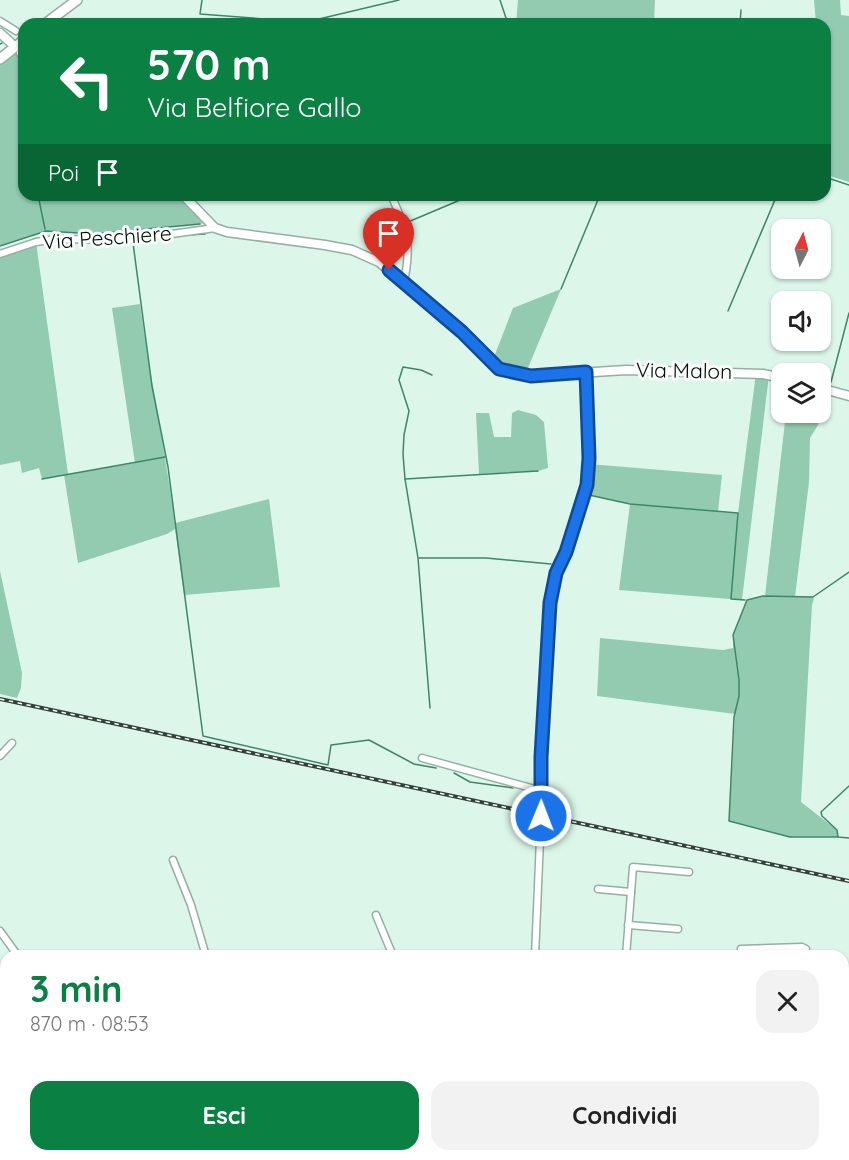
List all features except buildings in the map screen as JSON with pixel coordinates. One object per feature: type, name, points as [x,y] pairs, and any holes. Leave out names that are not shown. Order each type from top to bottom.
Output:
[{"type":"main road","points":[[53,18],[77,0]]},
{"type":"main road","points":[[0,59],[18,45]]},
{"type":"street","points":[[0,21],[15,31]]},
{"type":"street","points":[[0,33],[10,43]]},
{"type":"street","name":"Via Peschiere","points":[[189,201],[215,228]]},
{"type":"street","points":[[394,201],[405,227],[409,258],[404,282]]},
{"type":"street","name":"Via Peschiere","points":[[0,254],[36,242],[55,239],[128,240],[215,228],[227,232],[352,250],[379,262],[404,282]]},
{"type":"street","name":"Via Malon","points":[[404,282],[462,332],[499,369],[531,376],[628,370],[771,376]]},
{"type":"street","points":[[535,950],[542,790],[541,757],[550,603],[556,573],[566,552],[585,494],[589,464],[586,372]]},
{"type":"street","points":[[831,391],[849,396]]},
{"type":"street","points":[[0,756],[12,743]]},
{"type":"street","points":[[422,758],[542,790]]},
{"type":"street","points":[[173,860],[191,905],[204,950]]},
{"type":"street","points":[[626,950],[633,867],[689,872]]},
{"type":"street","points":[[598,889],[631,892]]},
{"type":"street","points":[[376,915],[391,950]]},
{"type":"street","points":[[628,925],[678,929]]},
{"type":"street","points":[[0,932],[14,950]]},
{"type":"street","points":[[741,950],[802,947],[806,950]]},
{"type":"green space","points":[[518,0],[655,0],[654,18],[516,18]]},
{"type":"green space","points":[[814,0],[840,0],[841,15],[849,16],[849,182],[831,176],[831,18],[816,18]]},
{"type":"green space","points":[[18,50],[18,201],[189,201],[208,222],[94,234],[46,231],[0,246],[0,64]]},
{"type":"green space","points":[[36,242],[68,474],[135,463],[112,308],[140,304],[175,523],[269,499],[280,587],[184,595],[175,529],[167,534],[78,563],[64,475],[42,479],[39,468],[22,473],[20,461],[0,465],[0,254]]},
{"type":"green space","points":[[561,289],[525,375],[492,362],[513,308]]},
{"type":"green space","points":[[756,373],[769,375],[742,600],[619,590],[630,504],[585,494],[589,464],[722,475],[718,512],[738,513]]},
{"type":"green space","points":[[518,410],[536,415],[544,422],[548,468],[538,471],[479,474],[476,413],[489,413],[494,437],[511,437],[512,413]]},
{"type":"green space","points":[[785,423],[819,423],[810,438],[809,482],[795,597],[813,597],[814,599],[801,802],[837,830],[838,837],[790,837],[729,821],[735,714],[597,696],[600,638],[723,650],[733,648],[733,635],[747,600],[765,596]]},
{"type":"green space","points":[[0,571],[22,673],[21,688],[17,698],[0,694]]},
{"type":"waterway","points":[[202,0],[200,14],[252,18]]},
{"type":"waterway","points":[[323,18],[399,0]]},
{"type":"waterway","points":[[500,0],[506,18]]},
{"type":"waterway","points":[[740,18],[741,10]]},
{"type":"waterway","points":[[831,179],[849,185]]},
{"type":"waterway","points":[[39,201],[45,229]]},
{"type":"waterway","points":[[408,222],[458,201]]},
{"type":"waterway","points":[[561,289],[598,201]]},
{"type":"waterway","points":[[728,311],[774,201]]},
{"type":"waterway","points":[[0,246],[46,231],[94,234],[200,224]]},
{"type":"waterway","points":[[186,235],[205,234]]},
{"type":"waterway","points":[[167,238],[133,243],[152,386],[168,467],[203,736],[328,765],[331,745],[369,740],[414,764],[436,768]]},
{"type":"waterway","points":[[831,382],[849,313]]},
{"type":"waterway","points":[[430,708],[418,558],[403,454],[409,411],[399,380],[403,367],[421,370],[432,375]]},
{"type":"waterway","points":[[42,479],[165,457]]},
{"type":"waterway","points":[[405,479],[538,471]]},
{"type":"waterway","points":[[589,495],[630,504],[738,513],[731,599],[745,600]]},
{"type":"waterway","points":[[419,558],[486,558],[551,564]]},
{"type":"waterway","points":[[838,837],[790,837],[729,821],[734,717],[739,696],[733,635],[747,600],[763,596],[813,597],[849,572]]},
{"type":"waterway","points":[[454,773],[470,782],[513,788]]},
{"type":"waterway","points":[[849,786],[821,812],[822,816],[837,830],[838,837],[849,838]]},
{"type":"railway","points":[[0,699],[849,881]]},
{"type":"route","points":[[389,270],[462,332],[499,369],[531,376],[586,372],[589,458],[587,485],[566,552],[556,573],[550,603],[541,757],[541,816]]}]
